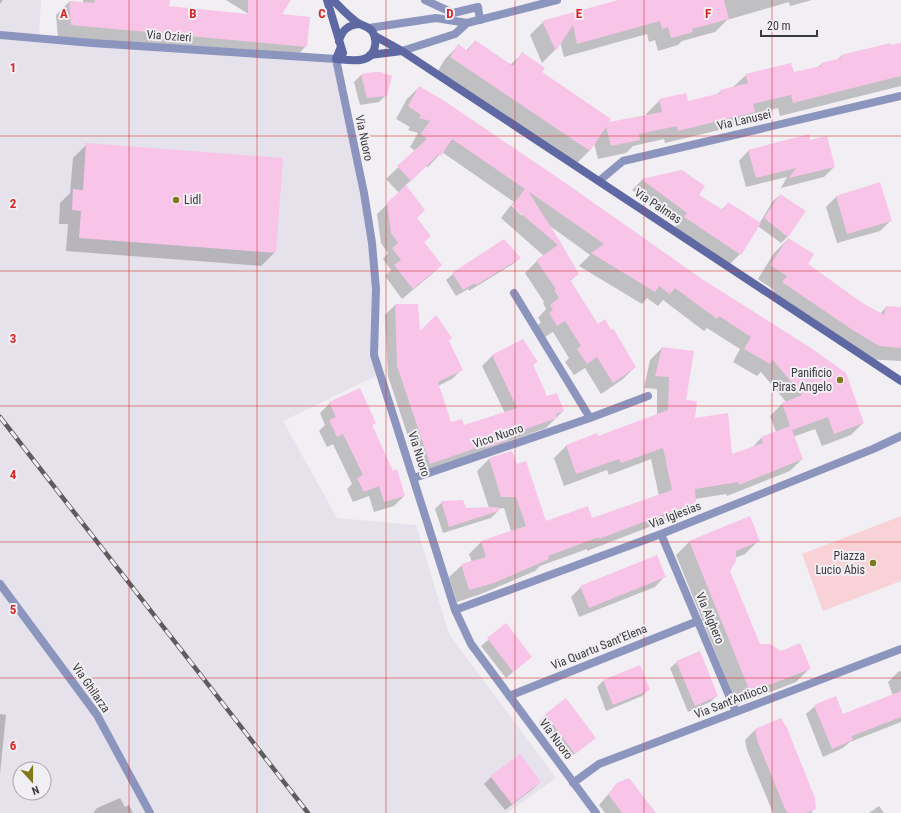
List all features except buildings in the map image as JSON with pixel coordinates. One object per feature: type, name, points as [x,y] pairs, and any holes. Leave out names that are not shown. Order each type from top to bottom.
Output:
[{"type":"street","points":[[327,0],[340,45],[346,57],[356,61]]},
{"type":"street","points":[[332,0],[359,24],[369,28],[436,18],[467,23],[557,0]]},
{"type":"street","points":[[425,0],[453,13],[478,6],[480,20]]},
{"type":"street","points":[[359,24],[348,27],[344,30],[336,59],[356,61],[370,55],[402,52],[455,34],[467,23]]},
{"type":"street","points":[[369,28],[375,36],[375,46],[370,55]]},
{"type":"street","name":"Via Ozieri","points":[[0,35],[336,59]]},
{"type":"street","name":"Via Palmas","points":[[375,36],[402,52],[599,181],[901,381]]},
{"type":"street","name":"Via Nuoro","points":[[336,59],[364,193],[372,243],[376,289],[374,355],[455,610],[471,644],[596,813]]},
{"type":"street","name":"Via Lanusei","points":[[599,181],[623,161],[901,96]]},
{"type":"street","points":[[514,293],[590,418]]},
{"type":"street","name":"Vico Nuoro","points":[[414,478],[590,418],[648,396]]},
{"type":"street","name":"Via Iglesias","points":[[455,610],[661,534],[873,449],[901,436]]},
{"type":"street","name":"Via Alghero","points":[[661,534],[736,712]]},
{"type":"street","name":"Via Ghilarza","points":[[0,584],[97,715],[150,813]]},
{"type":"street","name":"Via Quartu Sant'Elena","points":[[509,696],[698,621]]},
{"type":"street","name":"Via Sant'Antioco","points":[[573,782],[599,764],[901,649]]},
{"type":"shaded area","points":[[0,0],[41,0],[39,38],[336,59],[372,243],[374,355],[380,374],[283,421],[337,518],[416,525],[449,634],[556,778],[507,813],[0,813]]},
{"type":"shaded area","points":[[901,516],[901,581],[823,611],[802,554]]},
{"type":"railway","points":[[0,417],[308,813]]},
{"type":"place","name":"Lidl","points":[[176,200]]},
{"type":"place","name":"Panificio Piras Angelo","points":[[840,380]]},
{"type":"place","name":"Piazza Lucio Abis","points":[[873,563]]}]
